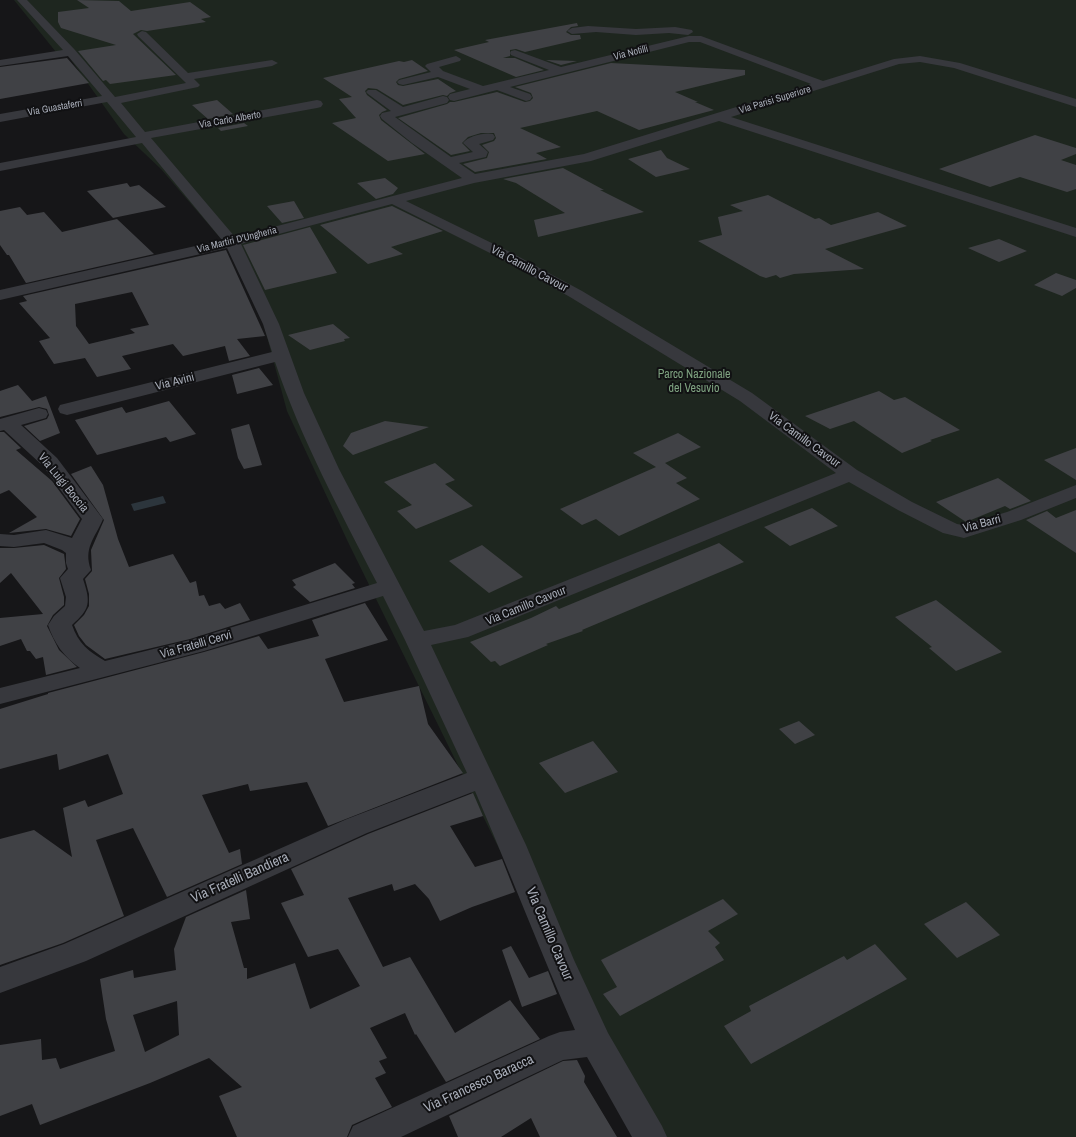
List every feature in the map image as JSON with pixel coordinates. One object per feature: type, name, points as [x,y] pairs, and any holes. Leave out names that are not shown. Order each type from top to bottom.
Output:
[{"type":"street","points":[[22,0],[71,52],[232,242]]},
{"type":"street","name":"Via Notilli","points":[[572,31],[589,28],[607,31],[635,32],[654,30],[694,33],[701,39],[824,85]]},
{"type":"street","points":[[112,100],[194,85],[142,34]]},
{"type":"street","name":"Via Notilli","points":[[473,179],[386,116],[482,90],[677,42],[701,39]]},
{"type":"street","points":[[0,63],[71,52]]},
{"type":"street","points":[[515,53],[561,71]]},
{"type":"street","points":[[456,59],[431,66],[439,72],[482,90]]},
{"type":"street","name":"Via Parisi Superiore","points":[[473,179],[586,158],[898,61],[920,59],[956,65],[1076,103]]},
{"type":"street","points":[[185,77],[272,63]]},
{"type":"street","points":[[403,82],[439,72]]},
{"type":"street","points":[[498,86],[526,97]]},
{"type":"street","points":[[372,92],[400,111]]},
{"type":"street","name":"Via Guastaferri","points":[[0,118],[112,100]]},
{"type":"street","name":"Via Carlo Alberto","points":[[0,167],[144,137],[317,104]]},
{"type":"street","points":[[720,117],[1076,233]]},
{"type":"street","points":[[448,162],[487,156],[470,143],[479,139],[489,138]]},
{"type":"street","name":"Via Martiri D'Ungheria","points":[[0,295],[232,242],[473,179]]},
{"type":"street","name":"Via Camillo Cavour","points":[[394,200],[505,255],[576,294],[746,397],[850,474]]},
{"type":"street","name":"Via Camillo Cavour","points":[[232,242],[271,324],[295,392],[329,470],[416,640],[482,778],[512,845],[559,960],[596,1042],[650,1137]]},
{"type":"street","name":"Via Avini","points":[[67,409],[283,355]]},
{"type":"street","points":[[4,424],[39,414]]},
{"type":"street","name":"Via Luigi Boccia","points":[[4,424],[50,462],[92,519],[88,530],[76,550]]},
{"type":"street","name":"Via Camillo Cavour","points":[[416,640],[460,632],[850,474]]},
{"type":"street","name":"Via Barri","points":[[850,474],[905,506],[950,529],[964,532],[1014,516],[1076,491]]},
{"type":"street","points":[[0,540],[14,541],[46,536],[70,545],[76,550],[76,561],[80,570],[71,578],[78,598],[75,608],[71,614],[63,619],[60,625],[64,638],[77,655],[101,670]]},
{"type":"street","name":"Via Fratelli Cervi","points":[[0,696],[196,646],[389,587]]},
{"type":"street","name":"Via Fratelli Bandiera","points":[[0,980],[41,967],[89,947],[119,932],[358,826],[482,778]]},
{"type":"street","name":"Via Francesco Baracca","points":[[365,1137],[560,1046],[596,1042]]},
{"type":"green space","name":"Parco Nazionale del Vesuvio","points":[[14,0],[1076,0],[1076,1137],[641,1137],[348,542],[287,411],[263,322],[228,247],[161,169],[124,134],[66,53],[56,52]]},
{"type":"shaded area","points":[[163,496],[166,503],[134,511],[131,504]]},
{"type":"building","points":[[77,0],[119,1],[131,11],[190,2],[211,17],[201,19],[206,22],[147,31],[141,30],[133,34],[176,75],[110,84],[106,80],[103,81],[78,51],[116,45],[61,28],[58,22],[58,12],[89,8]]},
{"type":"building","points":[[577,23],[578,26],[571,27],[566,32],[571,35],[580,35],[581,39],[525,52],[516,49],[510,50],[510,56],[503,58],[515,58],[544,70],[516,77],[454,50],[489,42],[485,40]]},
{"type":"building","points":[[67,58],[89,83],[0,99],[0,67]]},
{"type":"building","points":[[412,60],[428,71],[399,79],[396,82],[398,85],[403,86],[438,79],[456,91],[447,96],[443,95],[403,105],[377,89],[368,88],[365,91],[367,95],[387,110],[379,115],[381,120],[425,154],[388,161],[332,123],[356,118],[339,99],[352,97],[323,78],[399,61],[404,62]]},
{"type":"building","points":[[546,60],[577,61],[561,65]]},
{"type":"building","points":[[611,63],[745,70],[745,75],[675,92],[714,110],[639,130],[597,111],[520,128],[561,147],[536,153],[547,159],[475,172],[463,164],[487,158],[489,152],[482,145],[494,141],[496,138],[494,133],[481,133],[468,137],[462,143],[470,151],[451,155],[398,118],[450,102],[497,92],[525,102],[530,101],[533,98],[531,93],[515,87]]},
{"type":"building","points":[[217,100],[233,114],[208,119],[192,105]]},
{"type":"building","points":[[244,123],[248,126],[221,131],[218,128]]},
{"type":"building","points":[[1035,135],[1076,148],[1076,154],[1061,160],[1076,165],[1076,189],[1067,192],[1020,177],[990,187],[939,169]]},
{"type":"building","points":[[661,150],[667,158],[690,169],[656,177],[628,159]]},
{"type":"building","points":[[563,168],[604,190],[600,190],[644,212],[538,237],[534,220],[565,213],[516,183],[503,179]]},
{"type":"building","points":[[385,178],[398,188],[393,194],[376,199],[357,183]]},
{"type":"building","points":[[127,183],[130,187],[139,185],[166,207],[113,218],[87,191]]},
{"type":"building","points":[[768,195],[815,219],[819,218],[831,225],[878,212],[907,226],[825,249],[864,269],[794,274],[780,278],[776,275],[766,278],[760,276],[698,241],[722,235],[718,217],[743,211],[730,205]]},
{"type":"building","points":[[294,201],[304,218],[282,223],[267,206]]},
{"type":"building","points":[[392,206],[443,231],[391,247],[403,254],[368,264],[320,225]]},
{"type":"building","points":[[20,207],[27,215],[44,212],[62,232],[117,219],[154,254],[26,283],[9,255],[7,255],[0,245],[0,211]]},
{"type":"building","points":[[310,227],[337,273],[265,290],[243,245]]},
{"type":"building","points":[[999,239],[1027,251],[999,262],[968,248]]},
{"type":"building","points":[[226,250],[265,336],[237,339],[250,356],[229,361],[225,346],[183,356],[173,344],[122,356],[131,369],[97,377],[85,358],[54,364],[39,341],[50,338],[19,303],[27,301],[23,296]],"holes":[[[132,292],[149,325],[130,329],[135,333],[89,344],[76,326],[75,304]]]},
{"type":"building","points":[[1056,273],[1076,280],[1076,288],[1062,296],[1034,285]]},
{"type":"building","points":[[333,324],[350,338],[344,339],[345,341],[310,350],[288,335]]},
{"type":"building","points":[[259,368],[273,385],[237,394],[232,375]]},
{"type":"building","points":[[18,385],[32,401],[46,396],[60,433],[40,441],[24,426],[47,419],[49,415],[47,409],[39,407],[0,417],[0,391]]},
{"type":"building","points":[[879,391],[894,400],[905,397],[960,430],[930,440],[932,441],[902,453],[854,421],[830,429],[805,416]]},
{"type":"building","points":[[169,401],[196,434],[170,442],[166,437],[97,455],[75,420],[122,407],[126,413]]},
{"type":"building","points":[[385,421],[429,427],[353,455],[343,446],[351,433]]},
{"type":"building","points":[[249,424],[262,465],[244,469],[238,458],[231,429]]},
{"type":"building","points":[[0,432],[4,432],[21,448],[16,450],[52,481],[80,519],[71,536],[46,529],[9,533],[37,517],[9,490],[0,494]]},
{"type":"building","points":[[678,433],[701,447],[665,463],[687,478],[676,483],[700,499],[619,536],[596,519],[582,525],[560,509],[656,467],[633,453]]},
{"type":"building","points":[[1076,448],[1076,480],[1044,460]]},
{"type":"building","points":[[435,463],[455,480],[445,484],[473,506],[416,529],[397,511],[412,505],[384,482]]},
{"type":"building","points":[[91,466],[103,485],[118,539],[129,567],[173,554],[190,583],[196,581],[199,596],[204,595],[209,606],[220,603],[225,609],[240,603],[250,620],[190,639],[105,659],[86,645],[79,636],[74,625],[84,615],[89,606],[89,594],[85,579],[92,571],[91,550],[104,520],[71,474]]},
{"type":"building","points":[[998,478],[1031,501],[1010,509],[1005,506],[966,522],[936,502]]},
{"type":"building","points":[[812,508],[838,526],[790,546],[764,527]]},
{"type":"building","points":[[1076,510],[1076,553],[1026,520],[1047,511],[1056,518]]},
{"type":"building","points":[[719,543],[744,562],[582,630],[583,631],[546,644],[548,645],[500,666],[495,661],[491,662],[470,642],[531,618],[556,606],[559,609]]},
{"type":"building","points":[[44,545],[64,554],[66,569],[59,578],[64,597],[64,605],[53,615],[47,626],[59,650],[77,667],[46,675],[43,657],[36,659],[30,651],[27,651],[21,639],[0,646],[0,618],[43,614],[11,573],[0,583],[0,548]]},
{"type":"building","points":[[482,545],[523,577],[489,593],[449,561]]},
{"type":"building","points":[[335,563],[355,583],[352,584],[355,588],[310,602],[293,587],[296,585],[292,580]]},
{"type":"building","points":[[936,600],[1002,652],[956,671],[929,648],[932,647],[895,617]]},
{"type":"building","points":[[365,603],[388,640],[325,659],[344,702],[419,686],[428,724],[463,773],[328,826],[307,782],[250,791],[248,784],[202,795],[229,853],[240,849],[242,864],[167,897],[133,828],[96,840],[124,916],[63,943],[0,965],[0,839],[34,830],[72,857],[63,808],[85,800],[88,807],[123,794],[108,754],[59,770],[57,754],[0,769],[0,709],[48,693],[259,636],[268,649],[319,636],[312,620]]},
{"type":"building","points":[[799,721],[815,735],[795,744],[779,729]]},
{"type":"building","points":[[593,741],[618,772],[565,793],[539,763]]},
{"type":"building","points":[[473,793],[483,816],[450,826],[475,867],[502,859],[515,892],[472,907],[440,921],[429,899],[415,884],[394,891],[392,884],[348,898],[383,967],[410,957],[455,1033],[510,1000],[540,1039],[446,1082],[416,1034],[415,1035],[405,1013],[370,1028],[387,1058],[379,1061],[386,1073],[375,1078],[392,1107],[352,1125],[347,1137],[237,1137],[219,1096],[242,1087],[209,1058],[150,1083],[40,1125],[32,1104],[0,1116],[0,1045],[41,1039],[42,1060],[56,1058],[60,1069],[115,1051],[106,1019],[100,979],[133,970],[134,978],[176,970],[174,949],[186,917],[246,890],[250,919],[231,922],[244,968],[247,968],[247,979],[295,963],[310,1009],[360,986],[338,949],[308,957],[281,903],[304,895],[291,869],[368,834]],"holes":[[[177,1001],[179,1035],[145,1052],[133,1015]]]},
{"type":"building","points":[[723,899],[738,914],[708,931],[720,943],[715,947],[724,960],[620,1016],[603,994],[617,987],[601,960]]},
{"type":"building","points":[[966,902],[1000,935],[957,958],[924,924]]},
{"type":"building","points":[[875,944],[907,979],[751,1064],[724,1026],[751,1011],[749,1006],[844,956],[847,960]]},
{"type":"building","points":[[511,946],[529,978],[548,971],[557,994],[522,1007],[502,950]]},
{"type":"building","points":[[577,1060],[585,1076],[584,1082],[617,1137],[540,1137],[531,1118],[501,1137],[458,1137],[449,1116],[563,1061]]}]
